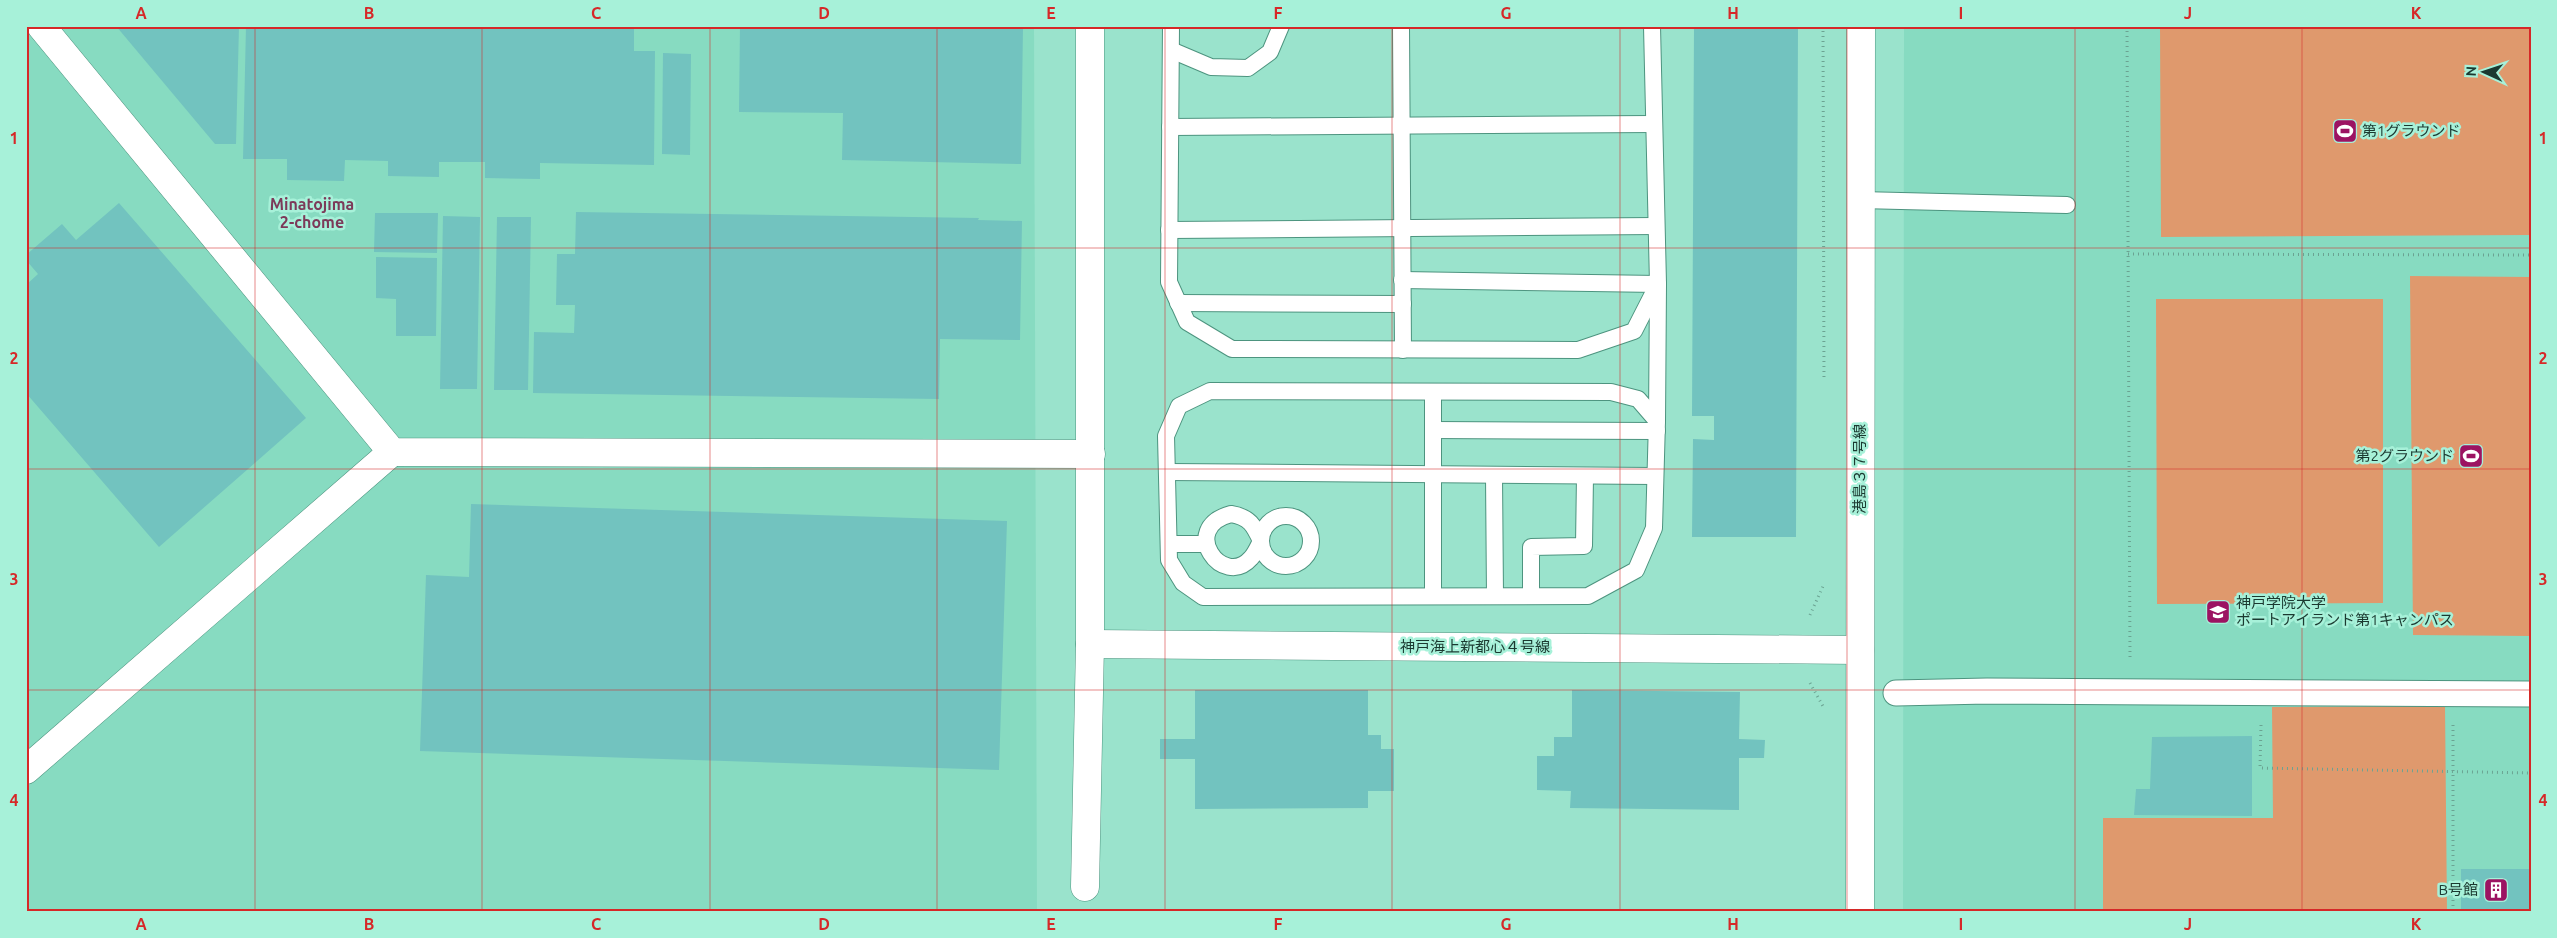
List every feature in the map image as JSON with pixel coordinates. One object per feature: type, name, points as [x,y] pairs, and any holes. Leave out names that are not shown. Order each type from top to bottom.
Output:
[{"type":"street","points":[[41,26],[392,452]]},
{"type":"street","points":[[1085,887],[1090,644],[1090,26]]},
{"type":"street","name":"港島３７号線","points":[[1860,912],[1861,26]]},
{"type":"street","points":[[26,770],[392,452],[1091,454]]},
{"type":"street","name":"神戸海上新都心４号線","points":[[1090,644],[1860,650]]},
{"type":"street","points":[[1896,694],[2130,692],[2531,694]]},
{"type":"lane","points":[[1171,26],[1169,282],[1187,322],[1232,349],[1578,350],[1634,331],[1658,284]]},
{"type":"lane","points":[[1171,50],[1211,67],[1248,68],[1270,52],[1281,26]]},
{"type":"lane","points":[[1400,26],[1403,350]]},
{"type":"lane","points":[[1652,26],[1658,284],[1657,426],[1654,528],[1636,570],[1588,596],[1203,597],[1183,583],[1169,560],[1166,436],[1179,406],[1210,390],[1611,392],[1638,399],[1657,426]]},
{"type":"lane","points":[[1170,127],[1654,124]]},
{"type":"lane","points":[[1860,200],[2067,205]]},
{"type":"lane","points":[[1169,230],[1656,226]]},
{"type":"lane","points":[[1402,280],[1658,284]]},
{"type":"lane","points":[[1178,303],[1403,304]]},
{"type":"lane","points":[[1433,392],[1433,596]]},
{"type":"lane","points":[[1433,430],[1657,426]]},
{"type":"lane","points":[[1168,472],[1655,476]]},
{"type":"lane","points":[[1494,475],[1495,596]]},
{"type":"lane","points":[[1531,596],[1531,547],[1584,546],[1585,476]]},
{"type":"lane","points":[[1232,514],[1248,519],[1254,525],[1261,541],[1252,558],[1238,566],[1221,564],[1208,552],[1206,544],[1210,527],[1223,516],[1232,514]]},
{"type":"lane","points":[[1169,544],[1206,544]]},
{"type":"path","points":[[1823,26],[1824,390]]},
{"type":"path","points":[[2127,26],[2130,692]]},
{"type":"path","points":[[2128,254],[2531,255]]},
{"type":"path","points":[[1824,577],[1824,587],[1810,614],[1807,650],[1809,682],[1824,705],[1824,715]]},
{"type":"path","points":[[2261,694],[2260,768],[2531,773]]},
{"type":"path","points":[[2453,694],[2453,912]]},
{"type":"shaded area","points":[[26,26],[1034,26],[1037,912],[26,912]]},
{"type":"shaded area","name":"神戸学院大学 ポートアイランド第1キャンパス","points":[[1904,26],[2531,26],[2531,912],[1903,912]]},
{"type":"shaded area","name":"第1グラウンド","points":[[2160,26],[2531,26],[2531,235],[2161,237]]},
{"type":"shaded area","name":"第2グラウンド","points":[[2410,276],[2531,277],[2531,636],[2413,635]]},
{"type":"shaded area","points":[[2156,299],[2383,299],[2383,603],[2157,604]]},
{"type":"shaded area","points":[[2445,706],[2447,912],[2103,912],[2103,818],[2273,818],[2272,707]]},
{"type":"building","points":[[116,26],[239,26],[236,144],[215,144]]},
{"type":"building","points":[[246,26],[634,29],[634,51],[655,51],[654,165],[540,163],[540,179],[485,178],[485,162],[439,162],[439,177],[388,176],[388,161],[345,160],[344,181],[287,180],[287,159],[243,159]]},
{"type":"building","points":[[740,26],[1023,26],[1021,164],[842,160],[843,113],[739,112]]},
{"type":"building","points":[[1694,26],[1798,26],[1796,537],[1692,537],[1693,439],[1714,440],[1714,416],[1692,416]]},
{"type":"building","points":[[663,53],[691,54],[690,155],[662,154]]},
{"type":"building","points":[[119,203],[306,418],[159,547],[26,393],[26,285],[38,274],[26,260],[26,255],[62,224],[76,240]]},
{"type":"building","points":[[576,212],[979,218],[978,220],[1022,221],[1020,340],[940,339],[939,399],[533,393],[534,332],[574,333],[575,305],[556,305],[557,254],[575,254]]},
{"type":"building","points":[[375,213],[438,213],[437,253],[374,252]]},
{"type":"building","points":[[443,216],[480,217],[477,389],[440,389]]},
{"type":"building","points":[[497,217],[531,217],[528,390],[494,390]]},
{"type":"building","points":[[376,257],[437,258],[436,336],[396,336],[396,299],[376,298]]},
{"type":"building","points":[[471,504],[1007,521],[999,770],[420,751],[426,575],[469,577]]},
{"type":"building","points":[[1195,690],[1368,690],[1368,735],[1381,735],[1381,749],[1394,749],[1394,791],[1368,791],[1368,808],[1195,809],[1195,759],[1160,759],[1160,739],[1195,739]]},
{"type":"building","points":[[1572,690],[1740,692],[1739,739],[1765,740],[1764,758],[1739,758],[1739,810],[1570,808],[1571,791],[1537,790],[1537,756],[1554,756],[1554,737],[1572,737]]},
{"type":"building","points":[[2252,736],[2252,816],[2134,815],[2136,789],[2150,789],[2152,737]]},
{"type":"building","name":"B号館","points":[[2461,869],[2531,869],[2531,912],[2461,912]]},
{"type":"place","name":"第1グラウンド","points":[[2345,131]]},
{"type":"place","name":"第2グラウンド","points":[[2471,456]]},
{"type":"place","name":"神戸学院大学 ポートアイランド第1キャンパス","points":[[2218,612]]},
{"type":"place","name":"B号館","points":[[2496,890]]},
{"type":"district","name":"Minatojima 2-chome","points":[[312,213]]}]
